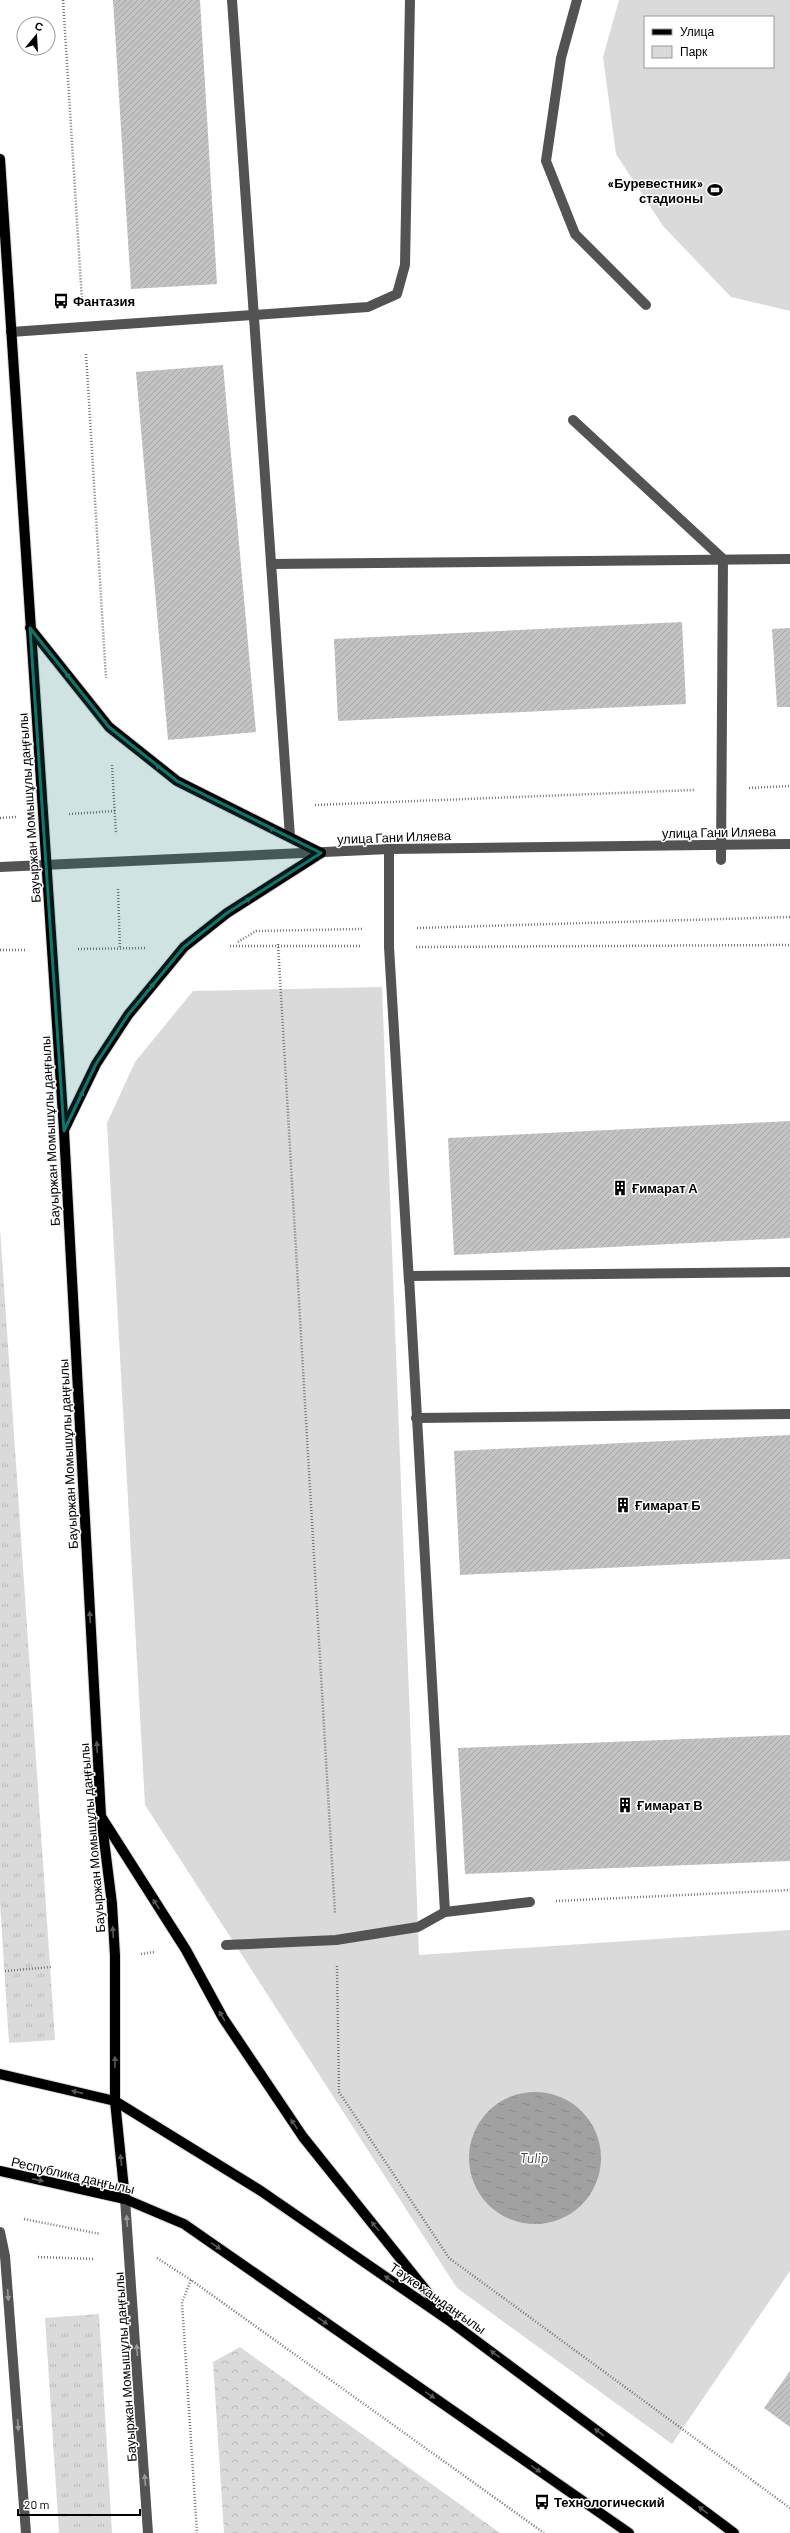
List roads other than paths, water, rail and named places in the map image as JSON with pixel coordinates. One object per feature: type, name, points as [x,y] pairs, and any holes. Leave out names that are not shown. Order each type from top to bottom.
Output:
[{"type":"main road","name":"Бауыржан Момышұлы даңғылы","points":[[0,159],[64,1131],[101,1816],[112,1904],[115,1956],[115,2101],[125,2199]]},
{"type":"main road","points":[[30,628],[109,727],[177,782],[321,853]]},
{"type":"main road","points":[[64,1131],[96,1064],[128,1015],[184,947],[227,913],[321,853]]},
{"type":"main road","points":[[101,1816],[186,1950],[223,2018],[304,2137],[451,2322]]},
{"type":"main road","points":[[0,2074],[115,2101]]},
{"type":"main road","name":"Тәуке хан даңғылы","points":[[115,2101],[261,2191],[451,2322],[734,2533]]},
{"type":"main road","name":"Республика даңғылы","points":[[0,2171],[125,2199],[184,2224],[629,2533]]},
{"type":"street","points":[[232,0],[290,838]]},
{"type":"street","points":[[11,332],[368,307],[397,294],[404,265],[410,0]]},
{"type":"street","points":[[577,0],[561,58],[546,161],[575,234],[646,305]]},
{"type":"street","points":[[573,420],[723,559],[721,860]]},
{"type":"street","points":[[271,564],[790,559]]},
{"type":"street","name":"улица Гани Иляева","points":[[0,867],[389,849],[790,844]]},
{"type":"street","points":[[389,849],[389,947],[445,1912]]},
{"type":"street","points":[[409,1289],[409,1276],[790,1272]]},
{"type":"street","points":[[416,1418],[790,1414]]},
{"type":"street","points":[[226,1945],[336,1940],[418,1927],[445,1912],[530,1902]]},
{"type":"street","name":"Бауыржан Момышұлы даңғылы","points":[[125,2199],[148,2533]]},
{"type":"street","points":[[0,2232],[5,2256],[26,2533]]},
{"type":"water","name":"Tulip","points":[[541,2092],[560,2097],[572,2103],[582,2111],[590,2121],[596,2133],[600,2145],[600,2171],[596,2183],[590,2195],[582,2205],[572,2213],[560,2219],[548,2223],[529,2224],[510,2219],[498,2213],[488,2205],[480,2195],[474,2183],[470,2171],[469,2152],[474,2133],[480,2121],[488,2111],[498,2103],[510,2097],[522,2093]]},
{"type":"place","name":"«Буревестник» стадионы","points":[[715,190]]},
{"type":"place","name":"Фантазия","points":[[61,301]]},
{"type":"place","name":"Ғимарат А","points":[[620,1188]]},
{"type":"place","name":"Ғимарат Б","points":[[623,1505]]},
{"type":"place","name":"Ғимарат В","points":[[625,1805]]},
{"type":"place","name":"Технологический","points":[[542,2502]]}]
